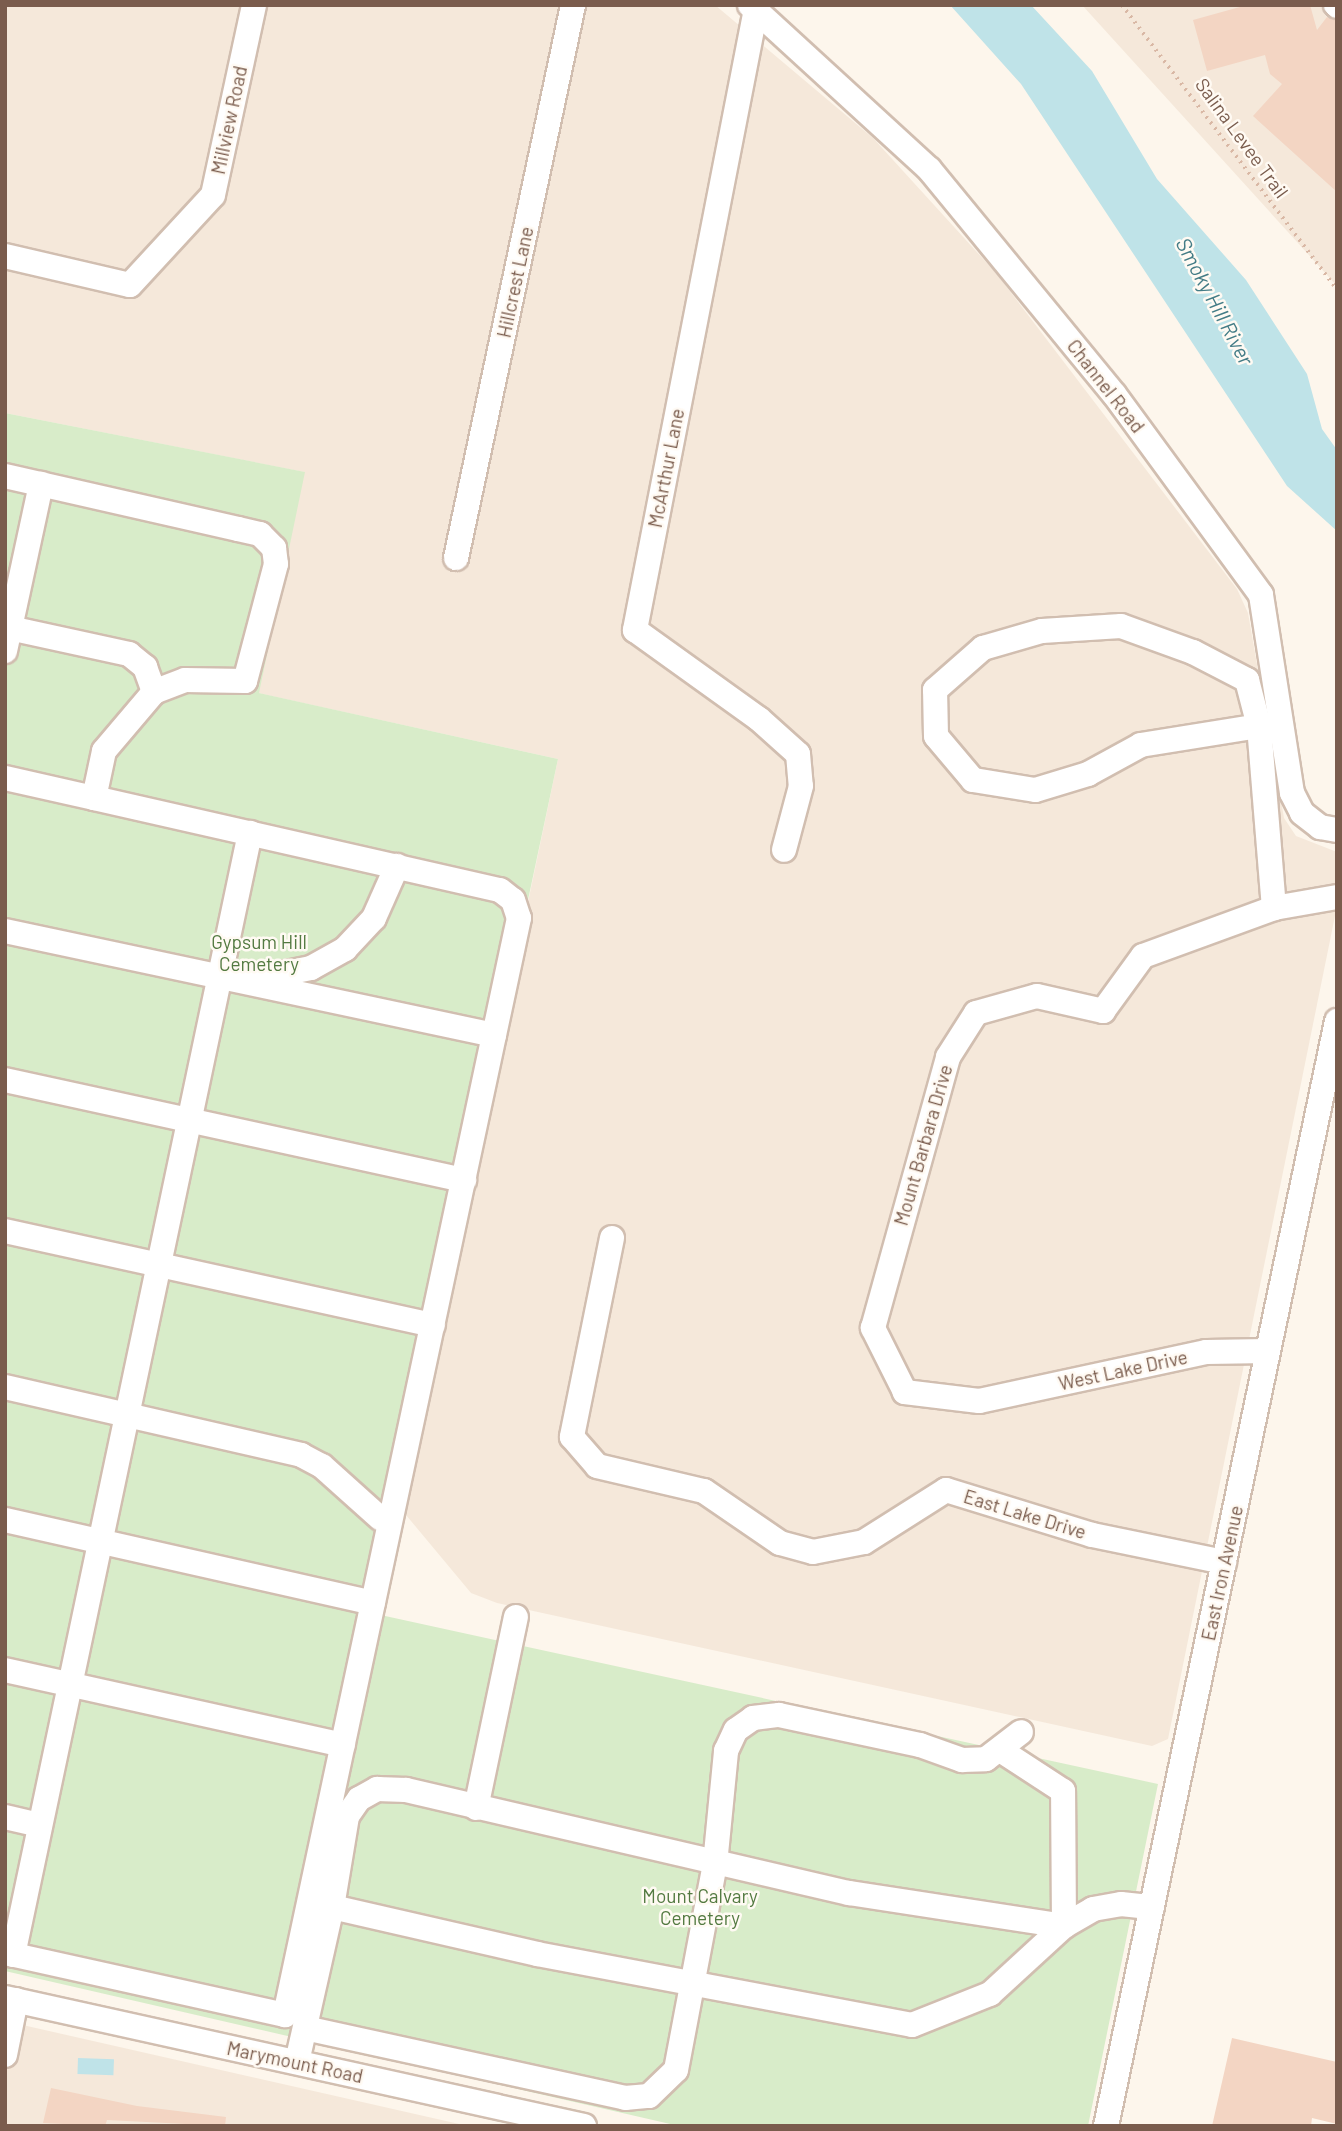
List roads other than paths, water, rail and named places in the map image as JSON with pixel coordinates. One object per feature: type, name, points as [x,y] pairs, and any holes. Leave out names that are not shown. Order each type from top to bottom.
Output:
[{"type":"street","name":"Millview Road","points":[[5,256],[130,285],[213,195],[254,5]]},
{"type":"street","name":"Hillcrest Lane","points":[[456,558],[573,5]]},
{"type":"street","name":"Channel Road","points":[[753,7],[929,169],[1114,394],[1261,595],[1292,793],[1311,820],[1337,830]]},
{"type":"street","name":"McArthur Lane","points":[[753,7],[635,629],[759,719],[797,754],[801,786],[784,850]]},
{"type":"street","points":[[5,476],[238,528],[260,534],[274,548],[276,564],[246,681],[185,680],[154,692],[104,751],[94,798]]},
{"type":"street","points":[[41,484],[7,635],[129,654],[145,667],[154,692]]},
{"type":"street","points":[[1259,726],[1141,745],[1088,774],[1035,790],[972,780],[936,736],[934,690],[982,648],[1042,631],[1121,626],[1193,652],[1247,680],[1259,726],[1274,908]]},
{"type":"street","points":[[5,778],[94,798],[250,833],[397,866],[500,890],[513,900],[519,918],[285,2015],[9,1954],[40,1825],[190,1120],[229,980],[250,833]]},
{"type":"street","points":[[229,980],[311,968],[345,950],[374,918],[397,866]]},
{"type":"street","name":"Mount Barbara Drive","points":[[979,1401],[905,1392],[873,1328],[948,1057],[976,1013],[1037,996],[1103,1011],[1143,956],[1274,908],[1337,897]]},
{"type":"street","points":[[5,931],[494,1035]]},
{"type":"street","name":"East Iron Avenue","points":[[1107,2126],[1337,1021]]},
{"type":"street","points":[[5,1080],[464,1180]]},
{"type":"street","points":[[5,1231],[433,1325]]},
{"type":"street","name":"East Lake Drive","points":[[612,1238],[572,1437],[597,1466],[704,1491],[780,1543],[813,1552],[864,1542],[946,1490],[1092,1535],[1224,1562]]},
{"type":"street","name":"West Lake Drive","points":[[979,1401],[1206,1352],[1268,1351]]},
{"type":"street","points":[[5,1387],[301,1455],[322,1465],[380,1518]]},
{"type":"street","points":[[5,1520],[373,1603]]},
{"type":"street","points":[[476,1808],[516,1617]]},
{"type":"street","points":[[5,1670],[343,1745]]},
{"type":"street","points":[[305,2028],[625,2098],[649,2096],[677,2070],[715,1864],[726,1751],[736,1730],[753,1718],[779,1715],[962,1760],[986,1759],[1021,1732]]},
{"type":"street","points":[[1000,1750],[1063,1791],[1064,1926]]},
{"type":"street","points":[[297,2062],[332,1907],[347,1816],[359,1799],[377,1790],[406,1790],[849,1893],[1064,1926]]},
{"type":"street","points":[[5,1817],[40,1825]]},
{"type":"street","points":[[332,1907],[691,1983],[912,2025],[990,1994],[1064,1926],[1093,1909],[1121,1904],[1152,1907]]},
{"type":"street","points":[[5,2055],[11,1999]]},
{"type":"street","name":"Marymount Road","points":[[11,1999],[584,2126]]},
{"type":"water","name":"Smoky Hill River","points":[[950,5],[1031,5],[1092,71],[1157,179],[1246,280],[1307,374],[1322,429],[1337,450],[1337,531],[1287,486],[1021,84]]},
{"type":"water","points":[[78,2058],[114,2059],[113,2075],[77,2074]]},
{"type":"park label","name":"Gypsum Hill Cemetery","points":[[259,953]]},
{"type":"park label","name":"Mount Calvary Cemetery","points":[[700,1907]]}]
